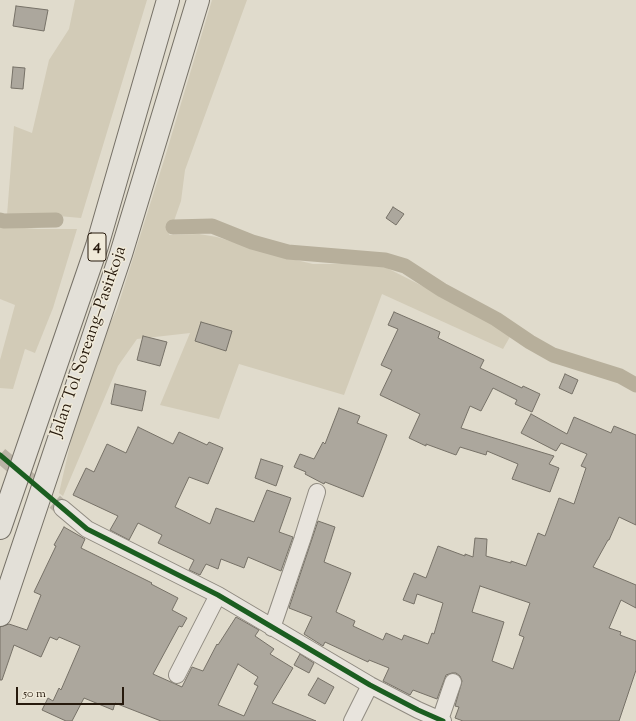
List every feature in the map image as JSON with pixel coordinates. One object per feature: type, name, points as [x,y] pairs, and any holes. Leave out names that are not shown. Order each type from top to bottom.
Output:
[{"type":"highway","name":"Jalan Tol Soreang–Pasirkoja","points":[[0,528],[97,246],[168,0]]},
{"type":"highway","name":"Jalan Tol Soreang–Pasirkoja","points":[[0,615],[121,254],[198,0]]},
{"type":"street","points":[[272,628],[317,492]]},
{"type":"street","points":[[62,508],[87,529],[218,595],[370,685],[441,720],[453,682]]},
{"type":"street","points":[[178,675],[218,595]]},
{"type":"street","points":[[352,721],[370,685]]},
{"type":"shaded area","points":[[75,0],[147,0],[81,218],[47,215],[7,215],[14,126],[32,133],[49,60],[69,29]]},
{"type":"shaded area","points":[[212,0],[247,0],[185,170],[181,201],[169,235],[199,234],[217,237],[275,255],[313,264],[346,264],[385,267],[442,296],[511,335],[503,349],[382,294],[344,395],[239,364],[219,419],[160,405],[190,333],[137,339],[118,366],[63,496],[59,493],[76,419],[106,332],[117,309],[165,157]]},
{"type":"shaded area","points":[[0,226],[38,229],[77,229],[53,308],[35,353],[25,349],[13,389],[0,388],[0,360],[15,305],[0,299]]},
{"type":"building","points":[[16,6],[48,10],[44,31],[13,26]]},
{"type":"building","points":[[13,67],[25,68],[23,89],[11,88]]},
{"type":"building","points":[[393,207],[404,214],[396,225],[386,218]]},
{"type":"building","points":[[394,312],[440,332],[438,338],[484,360],[480,368],[522,388],[523,386],[540,394],[532,412],[515,404],[517,400],[493,388],[481,411],[470,406],[461,428],[554,456],[549,464],[559,468],[550,492],[512,479],[518,464],[487,451],[486,455],[460,447],[456,455],[426,444],[426,446],[409,438],[420,414],[380,395],[392,370],[381,365],[398,329],[388,325]]},
{"type":"building","points":[[201,322],[232,331],[226,351],[195,341]]},
{"type":"building","points":[[143,336],[167,342],[160,366],[137,360]]},
{"type":"building","points":[[565,374],[578,380],[572,394],[559,388]]},
{"type":"building","points":[[115,384],[146,391],[142,411],[111,404]]},
{"type":"building","points":[[339,408],[360,416],[357,423],[387,435],[363,497],[325,482],[324,484],[305,474],[306,472],[294,467],[300,454],[314,459],[323,442],[325,444]]},
{"type":"building","points":[[531,414],[567,434],[574,417],[611,433],[614,426],[636,435],[636,525],[619,517],[609,540],[593,567],[636,585],[636,608],[621,600],[609,628],[621,632],[620,635],[636,641],[636,670],[619,721],[463,721],[455,718],[459,707],[455,706],[462,681],[460,676],[456,673],[446,675],[437,699],[413,690],[410,695],[383,681],[389,668],[369,660],[368,662],[325,642],[323,646],[304,634],[312,617],[289,608],[318,521],[335,527],[324,562],[351,573],[336,612],[355,621],[353,626],[383,640],[386,633],[402,640],[404,635],[428,644],[432,633],[434,634],[443,603],[417,594],[414,604],[403,600],[414,573],[426,578],[438,546],[465,556],[465,554],[473,557],[475,538],[487,539],[486,556],[511,563],[511,561],[526,566],[538,533],[545,536],[559,498],[574,504],[586,468],[581,466],[587,454],[561,443],[556,451],[521,433]],"holes":[[[480,586],[530,603],[519,635],[524,637],[513,669],[492,661],[504,622],[472,612]]]},
{"type":"building","points":[[138,427],[173,444],[179,432],[207,445],[209,442],[223,448],[208,484],[189,477],[175,507],[210,524],[216,508],[254,522],[267,490],[291,498],[279,532],[293,537],[281,571],[248,557],[244,568],[221,559],[218,569],[206,564],[200,575],[189,570],[194,560],[158,543],[162,535],[138,523],[129,540],[110,530],[118,516],[73,495],[86,468],[94,472],[107,444],[126,453]]},
{"type":"building","points":[[261,459],[283,466],[276,486],[255,478]]},
{"type":"building","points":[[64,527],[85,539],[81,548],[152,583],[151,584],[178,598],[172,610],[187,618],[182,627],[179,626],[153,674],[182,687],[192,667],[203,671],[217,644],[218,645],[236,617],[259,630],[255,636],[274,649],[270,654],[293,668],[272,703],[316,721],[161,721],[115,703],[113,710],[84,698],[72,721],[66,721],[42,710],[48,698],[53,701],[59,688],[61,690],[80,646],[59,637],[57,640],[50,637],[41,657],[14,645],[2,680],[0,680],[0,627],[9,624],[27,630],[41,595],[34,592],[56,546],[54,545]],"holes":[[[238,664],[258,677],[254,684],[258,686],[244,716],[218,705]]]},
{"type":"building","points":[[300,654],[314,663],[309,673],[294,665]]},
{"type":"building","points":[[318,678],[334,687],[325,704],[308,695]]},
{"type":"waterway","points":[[0,220],[56,220]]},
{"type":"waterway","points":[[173,227],[212,226],[252,242],[288,252],[385,260],[405,266],[442,290],[496,319],[530,342],[553,355],[620,376],[636,385]]},
{"type":"tunnel","points":[[0,455],[62,508]]},
{"type":"cycle path","points":[[0,455],[87,529],[218,595],[370,685],[443,721]]}]
